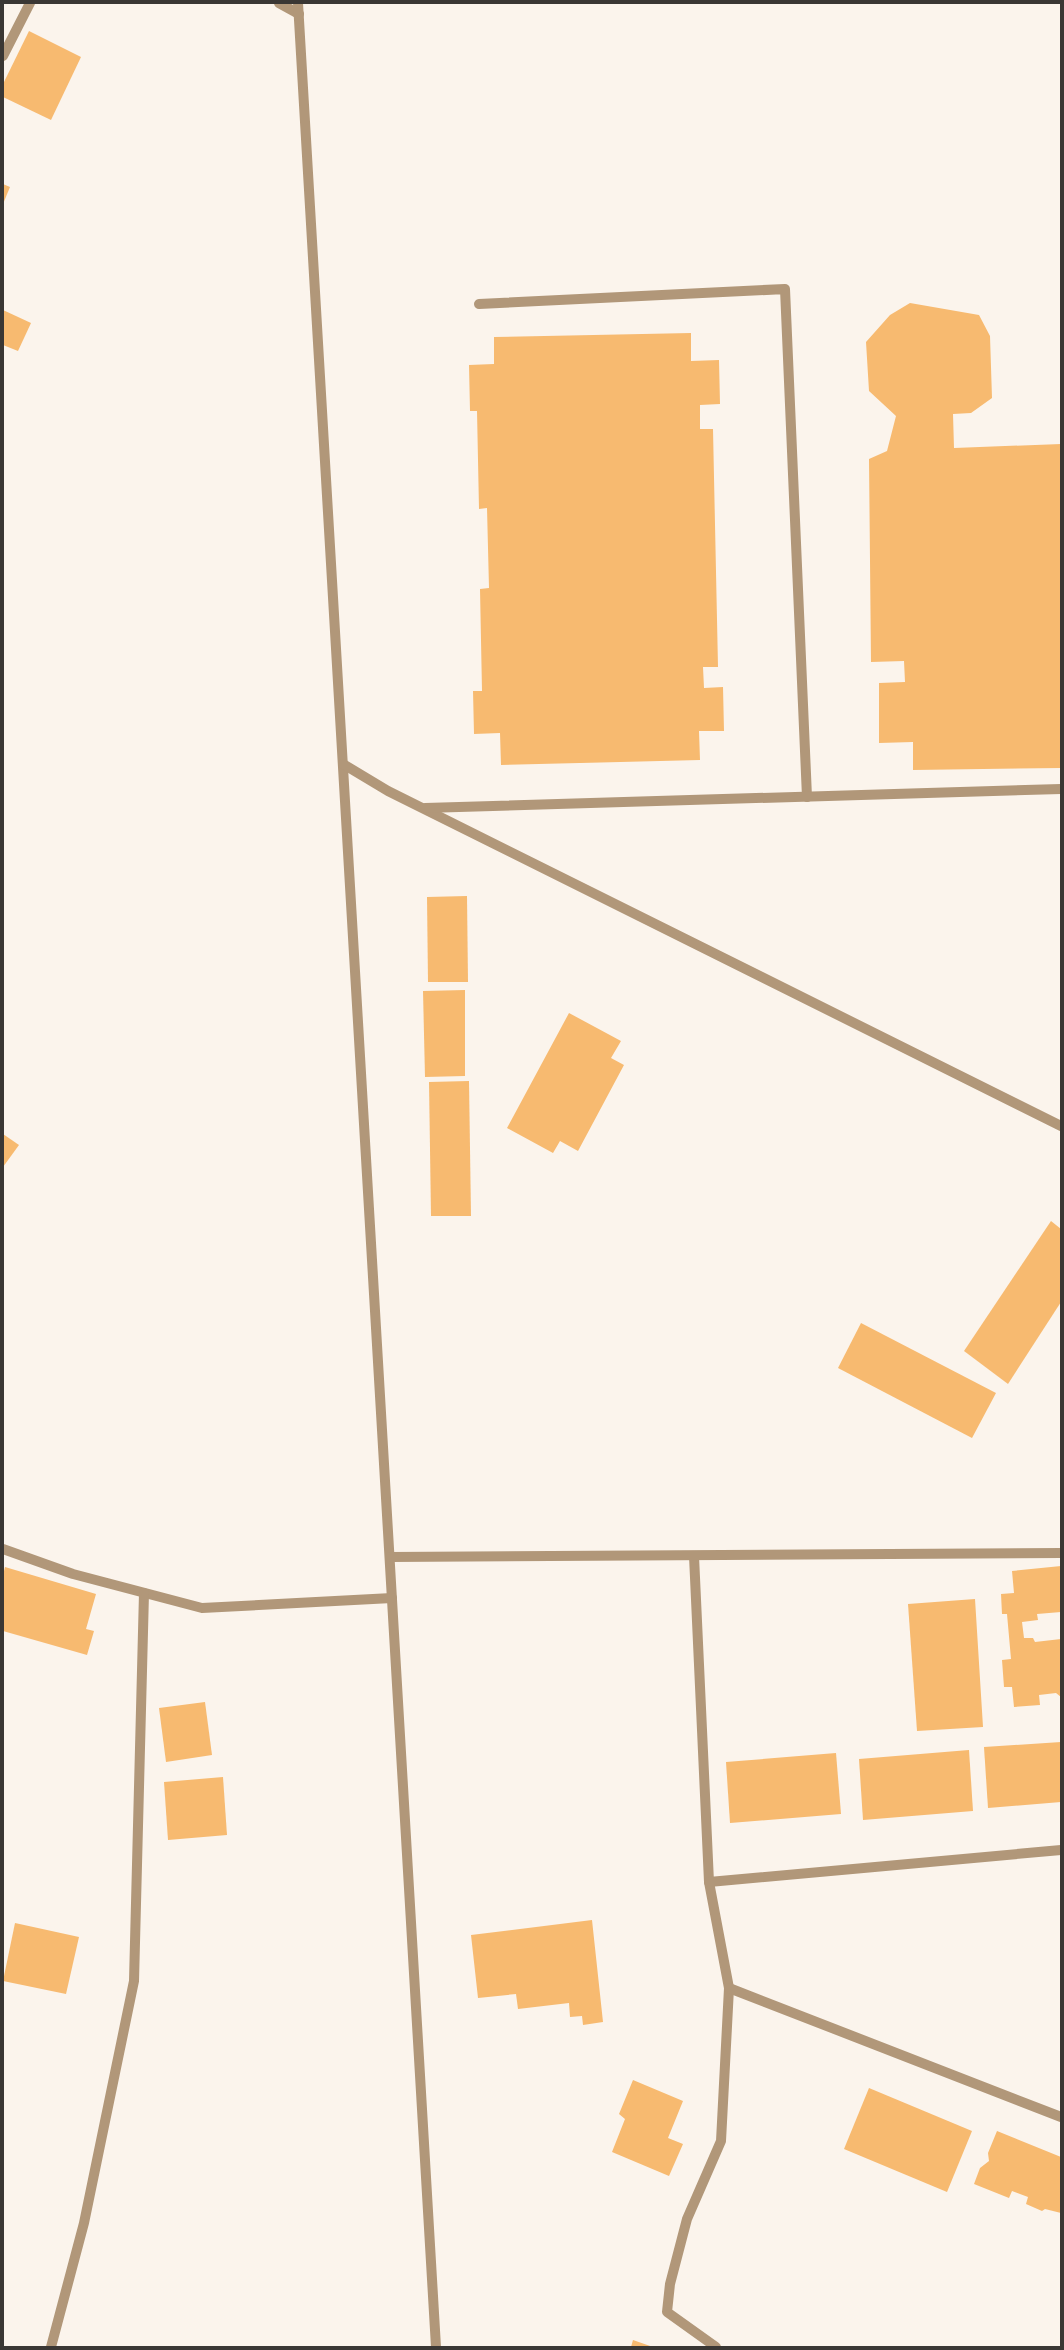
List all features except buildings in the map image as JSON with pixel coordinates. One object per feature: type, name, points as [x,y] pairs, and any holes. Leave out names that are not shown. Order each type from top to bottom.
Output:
[{"type":"street","points":[[3,56],[30,3]]},
{"type":"street","points":[[279,3],[299,14]]},
{"type":"street","points":[[298,3],[436,2347]]},
{"type":"street","points":[[478,304],[785,289],[806,797]]},
{"type":"street","points":[[344,764],[388,791],[1061,1126]]},
{"type":"street","points":[[423,808],[1061,789]]},
{"type":"street","points":[[3,1549],[73,1574],[202,1608],[392,1598]]},
{"type":"street","points":[[390,1557],[1061,1553]]},
{"type":"street","points":[[694,1556],[709,1882],[729,1988],[721,2141],[687,2219],[670,2284],[667,2312],[716,2347]]},
{"type":"street","points":[[51,2347],[84,2223],[134,1981],[144,1593]]},
{"type":"street","points":[[709,1882],[1061,1850]]},
{"type":"street","points":[[729,1988],[1061,2117]]}]
